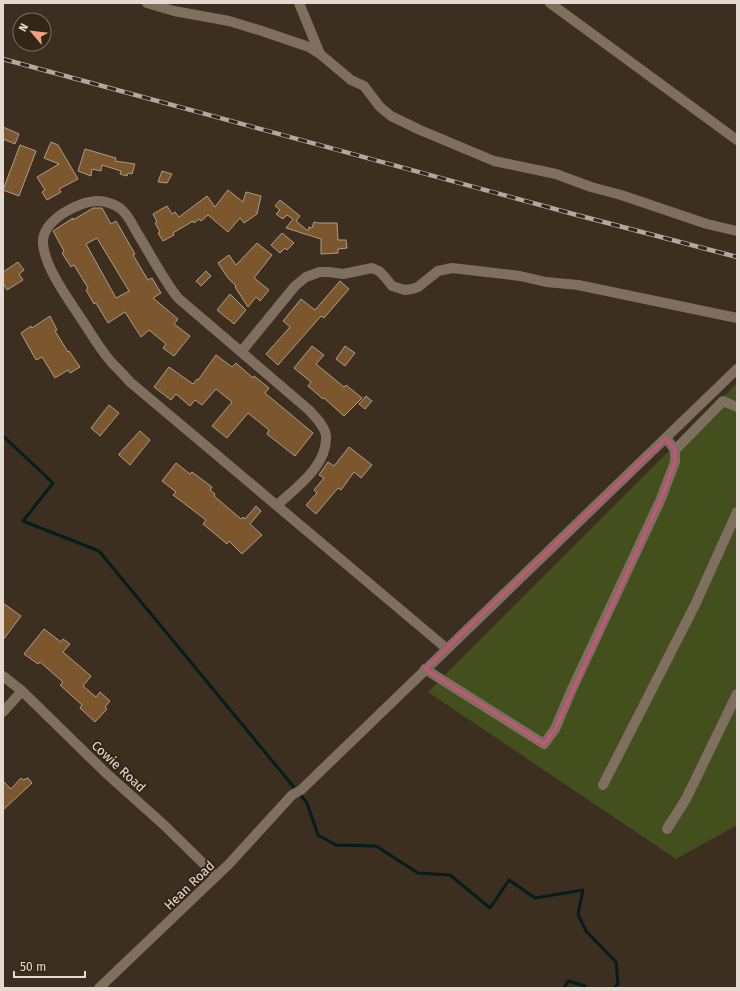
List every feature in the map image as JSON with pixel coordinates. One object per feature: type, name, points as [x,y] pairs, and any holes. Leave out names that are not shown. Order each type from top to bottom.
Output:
[{"type":"street","points":[[147,3],[174,11],[229,21],[309,47],[320,54],[351,80],[364,86],[380,107],[391,116],[494,161],[556,174],[591,187],[621,195],[707,224],[737,231]]},
{"type":"street","points":[[299,3],[320,54]]},
{"type":"street","points":[[550,3],[737,140]]},
{"type":"street","points":[[277,505],[307,478],[319,463],[324,450],[326,435],[319,422],[309,410],[178,298],[169,287],[122,210],[112,204],[99,201],[89,202],[66,212],[50,223],[44,234],[43,243],[46,257],[62,289],[113,364],[130,382],[446,648]]},
{"type":"street","points":[[241,352],[295,286],[306,277],[320,272],[343,274],[372,268],[379,271],[392,286],[405,290],[418,287],[438,271],[452,268],[520,276],[546,282],[578,285],[737,318]]},
{"type":"street","name":"Hean Road","points":[[98,988],[216,876],[297,792],[737,369]]},
{"type":"street","points":[[675,450],[723,401],[737,407]]},
{"type":"street","points":[[425,669],[544,744],[555,729],[572,689],[650,524],[675,462],[675,450],[666,438]]},
{"type":"street","points":[[603,785],[695,605],[737,512]]},
{"type":"street","name":"Cowie Road","points":[[3,676],[22,691],[106,773],[164,825],[216,876]]},
{"type":"street","points":[[3,712],[22,691]]},
{"type":"street","points":[[667,829],[686,799],[737,694]]},
{"type":"highlighted area","points":[[666,438],[675,450],[675,462],[660,501],[555,729],[544,744],[425,669]]},
{"type":"green space","points":[[737,383],[737,825],[676,859],[428,692]]},
{"type":"building","points":[[3,127],[19,134],[15,144],[3,139]]},
{"type":"building","points":[[51,142],[58,145],[78,179],[59,189],[61,192],[47,200],[42,192],[45,190],[37,177],[59,164],[44,158]]},
{"type":"building","points":[[20,145],[36,151],[19,196],[3,190]]},
{"type":"building","points":[[85,149],[116,158],[115,161],[135,164],[132,174],[128,173],[127,176],[120,174],[121,171],[102,165],[101,171],[92,169],[91,176],[78,171]]},
{"type":"building","points":[[162,171],[172,174],[167,183],[158,182]]},
{"type":"building","points":[[228,190],[243,202],[246,192],[261,196],[257,214],[244,223],[240,218],[228,232],[208,215],[201,221],[199,219],[194,223],[193,221],[163,241],[158,233],[160,232],[155,223],[157,222],[153,214],[167,206],[172,214],[175,212],[179,217],[207,196],[215,207]]},
{"type":"building","points":[[280,200],[300,216],[296,221],[308,231],[309,227],[312,228],[314,222],[337,223],[338,240],[346,240],[347,248],[338,249],[338,253],[321,254],[321,239],[286,228],[293,219],[287,215],[283,219],[276,214],[280,210],[275,206]]},
{"type":"building","points":[[93,208],[102,208],[111,224],[116,221],[135,254],[133,255],[148,280],[152,278],[161,293],[153,298],[178,319],[174,324],[190,336],[174,356],[163,348],[166,344],[149,330],[141,337],[125,312],[108,323],[96,303],[94,304],[86,290],[88,288],[74,265],[71,267],[62,253],[64,251],[53,231],[73,218],[73,220]],"holes":[[[97,238],[129,291],[116,298],[86,244]]]},
{"type":"building","points":[[282,233],[294,243],[287,250],[285,248],[280,253],[271,245]]},
{"type":"building","points":[[257,243],[272,255],[254,278],[269,290],[260,301],[256,297],[248,307],[235,287],[236,286],[228,278],[218,263],[229,255],[236,265]]},
{"type":"building","points":[[18,262],[24,270],[19,274],[23,280],[7,290],[3,283],[3,272]]},
{"type":"building","points":[[206,271],[211,276],[201,286],[196,281]]},
{"type":"building","points":[[340,281],[349,289],[324,318],[321,316],[278,365],[266,354],[290,327],[283,321],[301,299],[315,310]]},
{"type":"building","points":[[230,294],[246,310],[234,324],[217,310]]},
{"type":"building","points":[[50,316],[57,330],[55,331],[68,352],[69,351],[80,367],[70,373],[68,370],[55,378],[42,357],[36,360],[21,333],[31,326],[32,328]]},
{"type":"building","points":[[312,346],[324,355],[316,364],[344,387],[346,385],[362,398],[344,416],[308,386],[311,382],[294,368]]},
{"type":"building","points":[[345,346],[355,353],[345,366],[336,359]]},
{"type":"building","points":[[216,355],[232,367],[236,363],[253,378],[254,376],[269,388],[265,393],[313,433],[295,456],[267,434],[269,430],[248,413],[227,438],[212,426],[232,402],[216,389],[202,405],[195,400],[190,406],[176,394],[171,400],[154,387],[169,367],[193,384],[197,379],[198,380]]},
{"type":"building","points":[[366,396],[372,401],[365,409],[359,404]]},
{"type":"building","points":[[109,405],[119,413],[100,436],[91,428]]},
{"type":"building","points":[[140,431],[150,440],[130,465],[119,454]]},
{"type":"building","points":[[349,447],[372,465],[361,478],[354,472],[341,490],[338,488],[316,514],[306,505],[317,493],[314,490],[324,478],[319,475],[328,462],[334,466]]},
{"type":"building","points":[[176,463],[190,474],[192,472],[212,487],[210,490],[215,494],[214,496],[241,519],[243,517],[245,519],[256,506],[261,511],[250,524],[262,535],[242,554],[229,541],[227,544],[203,524],[206,520],[173,495],[176,492],[162,481]]},
{"type":"building","points":[[3,603],[21,616],[3,640]]},
{"type":"building","points":[[44,629],[61,642],[63,639],[70,644],[63,652],[91,676],[83,686],[96,697],[100,692],[110,701],[105,707],[107,709],[95,722],[80,708],[82,705],[60,685],[63,682],[40,662],[38,664],[24,654]]},
{"type":"building","points":[[21,778],[23,780],[28,778],[32,783],[3,810],[3,781],[11,789]]},
{"type":"waterway","points":[[3,436],[53,483],[23,521],[99,551],[307,803],[318,835],[336,845],[376,846],[418,873],[450,875],[490,908],[509,880],[535,898],[583,890],[578,914],[586,931],[616,962],[618,984],[614,988]]},
{"type":"waterway","points":[[564,988],[568,981],[585,986],[585,988]]},
{"type":"railway","points":[[3,59],[737,257]]}]
